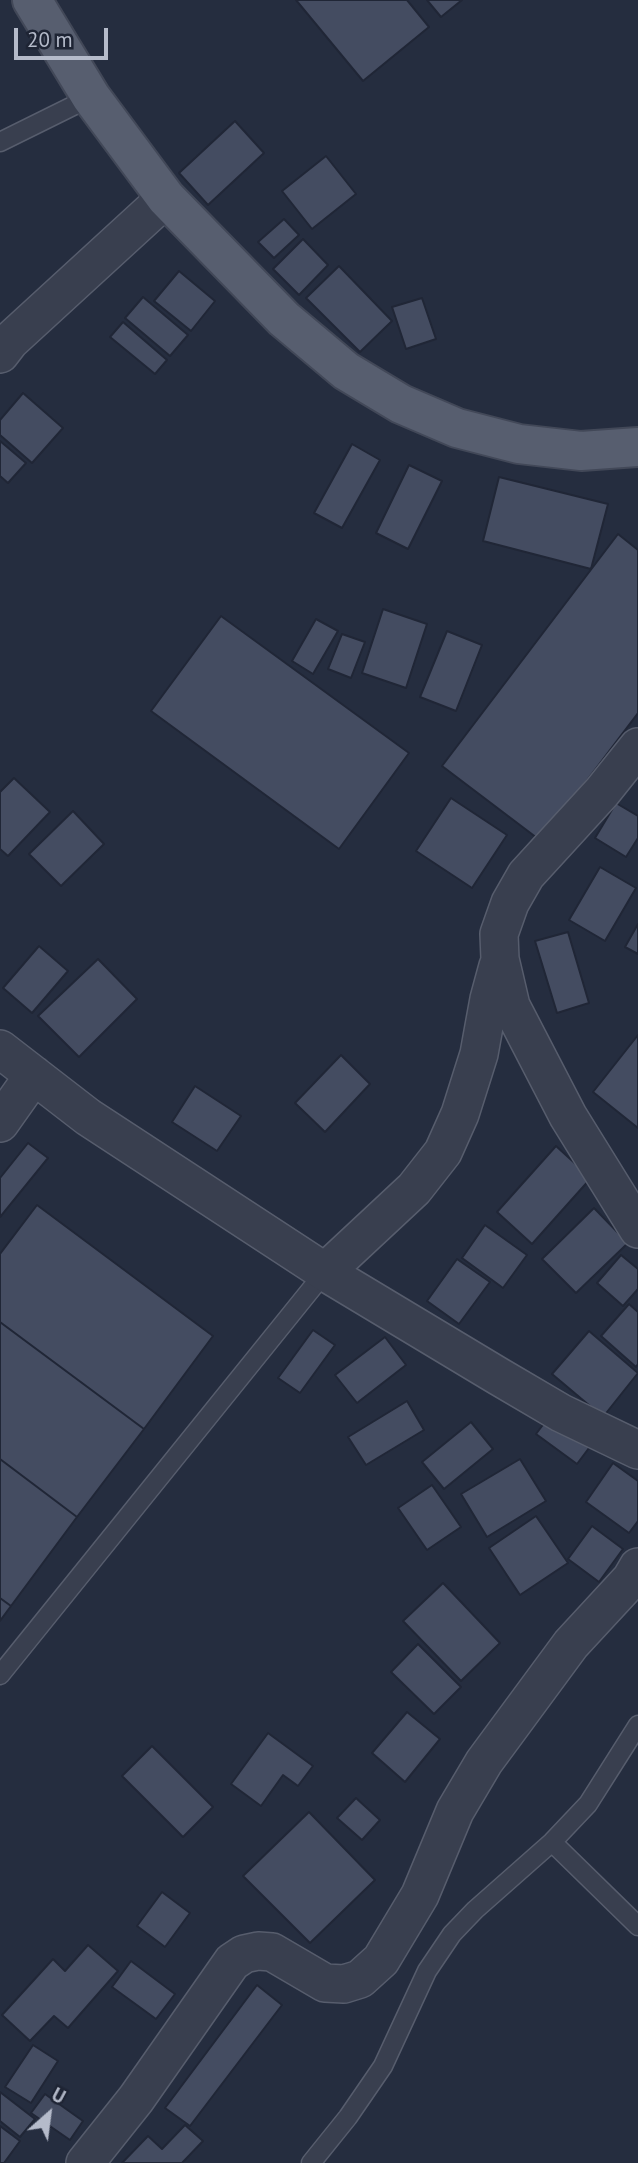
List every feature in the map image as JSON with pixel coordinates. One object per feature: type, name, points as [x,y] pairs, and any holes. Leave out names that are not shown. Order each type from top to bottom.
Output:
[{"type":"main road","points":[[32,0],[91,97],[166,198],[284,319],[346,371],[401,404],[457,428],[519,443],[582,451],[638,447]]},
{"type":"street","points":[[0,354],[10,341],[166,198]]},
{"type":"street","points":[[638,747],[602,792],[526,875],[510,903],[499,934],[500,959],[511,1006],[568,1116],[638,1229]]},
{"type":"street","points":[[325,1272],[414,1189],[443,1152],[460,1114],[479,1055],[489,999],[500,959]]},
{"type":"street","points":[[0,1049],[88,1117],[325,1272],[561,1413],[638,1450]]},
{"type":"street","points":[[0,1123],[34,1075]]},
{"type":"street","points":[[85,2163],[136,2099],[232,1962],[244,1954],[272,1952],[325,1983],[344,1984],[360,1979],[381,1960],[420,1895],[455,1811],[484,1762],[571,1644],[636,1582]]},
{"type":"lane","points":[[0,142],[91,97]]},
{"type":"lane","points":[[0,1675],[325,1272]]},
{"type":"lane","points":[[311,2163],[348,2117],[383,2066],[427,1971],[452,1934],[552,1842],[587,1804],[638,1725]]},
{"type":"lane","points":[[552,1842],[638,1926]]},
{"type":"building","points":[[296,0],[407,0],[429,27],[363,81]]},
{"type":"building","points":[[427,0],[462,0],[441,17]]},
{"type":"building","points":[[235,121],[264,153],[208,205],[179,173]]},
{"type":"building","points":[[326,156],[356,194],[312,229],[282,191]]},
{"type":"building","points":[[284,219],[299,235],[274,258],[258,242]]},
{"type":"building","points":[[303,239],[328,265],[299,295],[273,269]]},
{"type":"building","points":[[339,266],[392,321],[360,352],[306,298]]},
{"type":"building","points":[[179,271],[215,301],[191,331],[154,301]]},
{"type":"building","points":[[143,297],[188,335],[170,356],[125,318]]},
{"type":"building","points":[[422,298],[436,339],[406,349],[392,307]]},
{"type":"building","points":[[123,322],[167,360],[155,374],[110,337]]},
{"type":"building","points":[[23,393],[63,428],[32,463],[0,435],[0,420]]},
{"type":"building","points":[[0,441],[26,463],[8,483],[0,476]]},
{"type":"building","points":[[352,444],[380,460],[342,528],[314,513]]},
{"type":"building","points":[[409,465],[442,481],[408,549],[376,533]]},
{"type":"building","points":[[499,477],[608,504],[591,569],[483,541]]},
{"type":"building","points":[[618,534],[638,550],[638,713],[541,841],[442,766]]},
{"type":"building","points":[[383,609],[427,624],[406,688],[362,673]]},
{"type":"building","points":[[221,616],[409,753],[339,849],[151,711]]},
{"type":"building","points":[[316,619],[338,631],[313,674],[292,661]]},
{"type":"building","points":[[447,631],[482,645],[456,711],[420,697]]},
{"type":"building","points":[[342,634],[365,642],[351,678],[328,669]]},
{"type":"building","points":[[14,778],[50,812],[8,856],[0,849],[0,792]]},
{"type":"building","points":[[451,798],[507,835],[472,888],[416,851]]},
{"type":"building","points":[[616,803],[638,816],[638,838],[626,857],[595,838]]},
{"type":"building","points":[[73,811],[104,844],[61,886],[29,854]]},
{"type":"building","points":[[600,867],[636,888],[605,941],[569,920]]},
{"type":"building","points":[[638,924],[638,954],[625,947]]},
{"type":"building","points":[[568,932],[589,1003],[557,1013],[535,941]]},
{"type":"building","points":[[39,946],[68,971],[32,1013],[3,988]]},
{"type":"building","points":[[98,959],[137,999],[79,1057],[38,1016]]},
{"type":"building","points":[[638,1035],[638,1128],[593,1092]]},
{"type":"building","points":[[341,1055],[370,1084],[325,1132],[295,1103]]},
{"type":"building","points":[[195,1086],[241,1116],[217,1151],[172,1122]]},
{"type":"building","points":[[28,1143],[48,1158],[0,1217],[0,1178]]},
{"type":"building","points":[[556,1146],[591,1178],[532,1244],[497,1212]]},
{"type":"building","points":[[37,1205],[213,1336],[144,1429],[0,1322],[0,1254]]},
{"type":"building","points":[[594,1208],[628,1243],[576,1293],[542,1259]]},
{"type":"building","points":[[485,1225],[527,1255],[503,1288],[462,1258]]},
{"type":"building","points":[[621,1255],[638,1269],[638,1289],[623,1306],[597,1283]]},
{"type":"building","points":[[457,1259],[490,1282],[459,1324],[427,1301]]},
{"type":"building","points":[[629,1304],[638,1312],[636,1367],[601,1336]]},
{"type":"building","points":[[0,1322],[144,1429],[77,1517],[0,1459]]},
{"type":"building","points":[[313,1330],[335,1345],[300,1393],[278,1378]]},
{"type":"building","points":[[589,1331],[638,1373],[603,1417],[552,1374]]},
{"type":"building","points":[[385,1337],[406,1365],[357,1403],[335,1375]]},
{"type":"building","points":[[407,1401],[424,1430],[366,1465],[348,1437]]},
{"type":"building","points":[[551,1414],[592,1444],[577,1464],[536,1434]]},
{"type":"building","points":[[471,1422],[493,1449],[444,1489],[422,1462]]},
{"type":"building","points":[[0,1459],[77,1517],[11,1606],[0,1598]]},
{"type":"building","points":[[520,1459],[546,1501],[487,1537],[461,1494]]},
{"type":"building","points":[[613,1463],[638,1481],[638,1521],[629,1533],[586,1502]]},
{"type":"building","points":[[432,1485],[461,1527],[427,1550],[398,1508]]},
{"type":"building","points":[[536,1516],[568,1563],[520,1595],[489,1548]]},
{"type":"building","points":[[592,1526],[623,1549],[599,1582],[568,1559]]},
{"type":"building","points":[[443,1583],[500,1643],[461,1681],[403,1621]]},
{"type":"building","points":[[0,1598],[11,1606],[0,1621]]},
{"type":"building","points":[[418,1644],[461,1687],[434,1714],[391,1672]]},
{"type":"building","points":[[407,1712],[440,1739],[405,1782],[372,1753]]},
{"type":"building","points":[[268,1733],[313,1766],[298,1786],[283,1775],[261,1806],[231,1784]]},
{"type":"building","points":[[152,1746],[213,1807],[183,1837],[122,1776]]},
{"type":"building","points":[[356,1798],[380,1820],[362,1840],[337,1818]]},
{"type":"building","points":[[309,1812],[375,1880],[310,1943],[243,1876]]},
{"type":"building","points":[[162,1892],[190,1913],[165,1947],[137,1926]]},
{"type":"building","points":[[88,1945],[118,1971],[68,2028],[54,2016],[30,2041],[2,2015],[53,1959],[65,1971]]},
{"type":"building","points":[[131,1961],[175,1994],[156,2019],[112,1987]]},
{"type":"building","points":[[257,1985],[282,2005],[190,2126],[165,2108]]},
{"type":"building","points":[[33,2045],[58,2061],[31,2103],[5,2087]]},
{"type":"building","points":[[0,2092],[35,2119],[20,2137],[0,2121]]},
{"type":"building","points":[[45,2094],[83,2121],[70,2140],[31,2113]]},
{"type":"building","points":[[185,2125],[203,2141],[182,2163],[122,2163],[148,2136],[162,2149]]},
{"type":"building","points":[[0,2126],[20,2141],[4,2163],[0,2163]]}]
